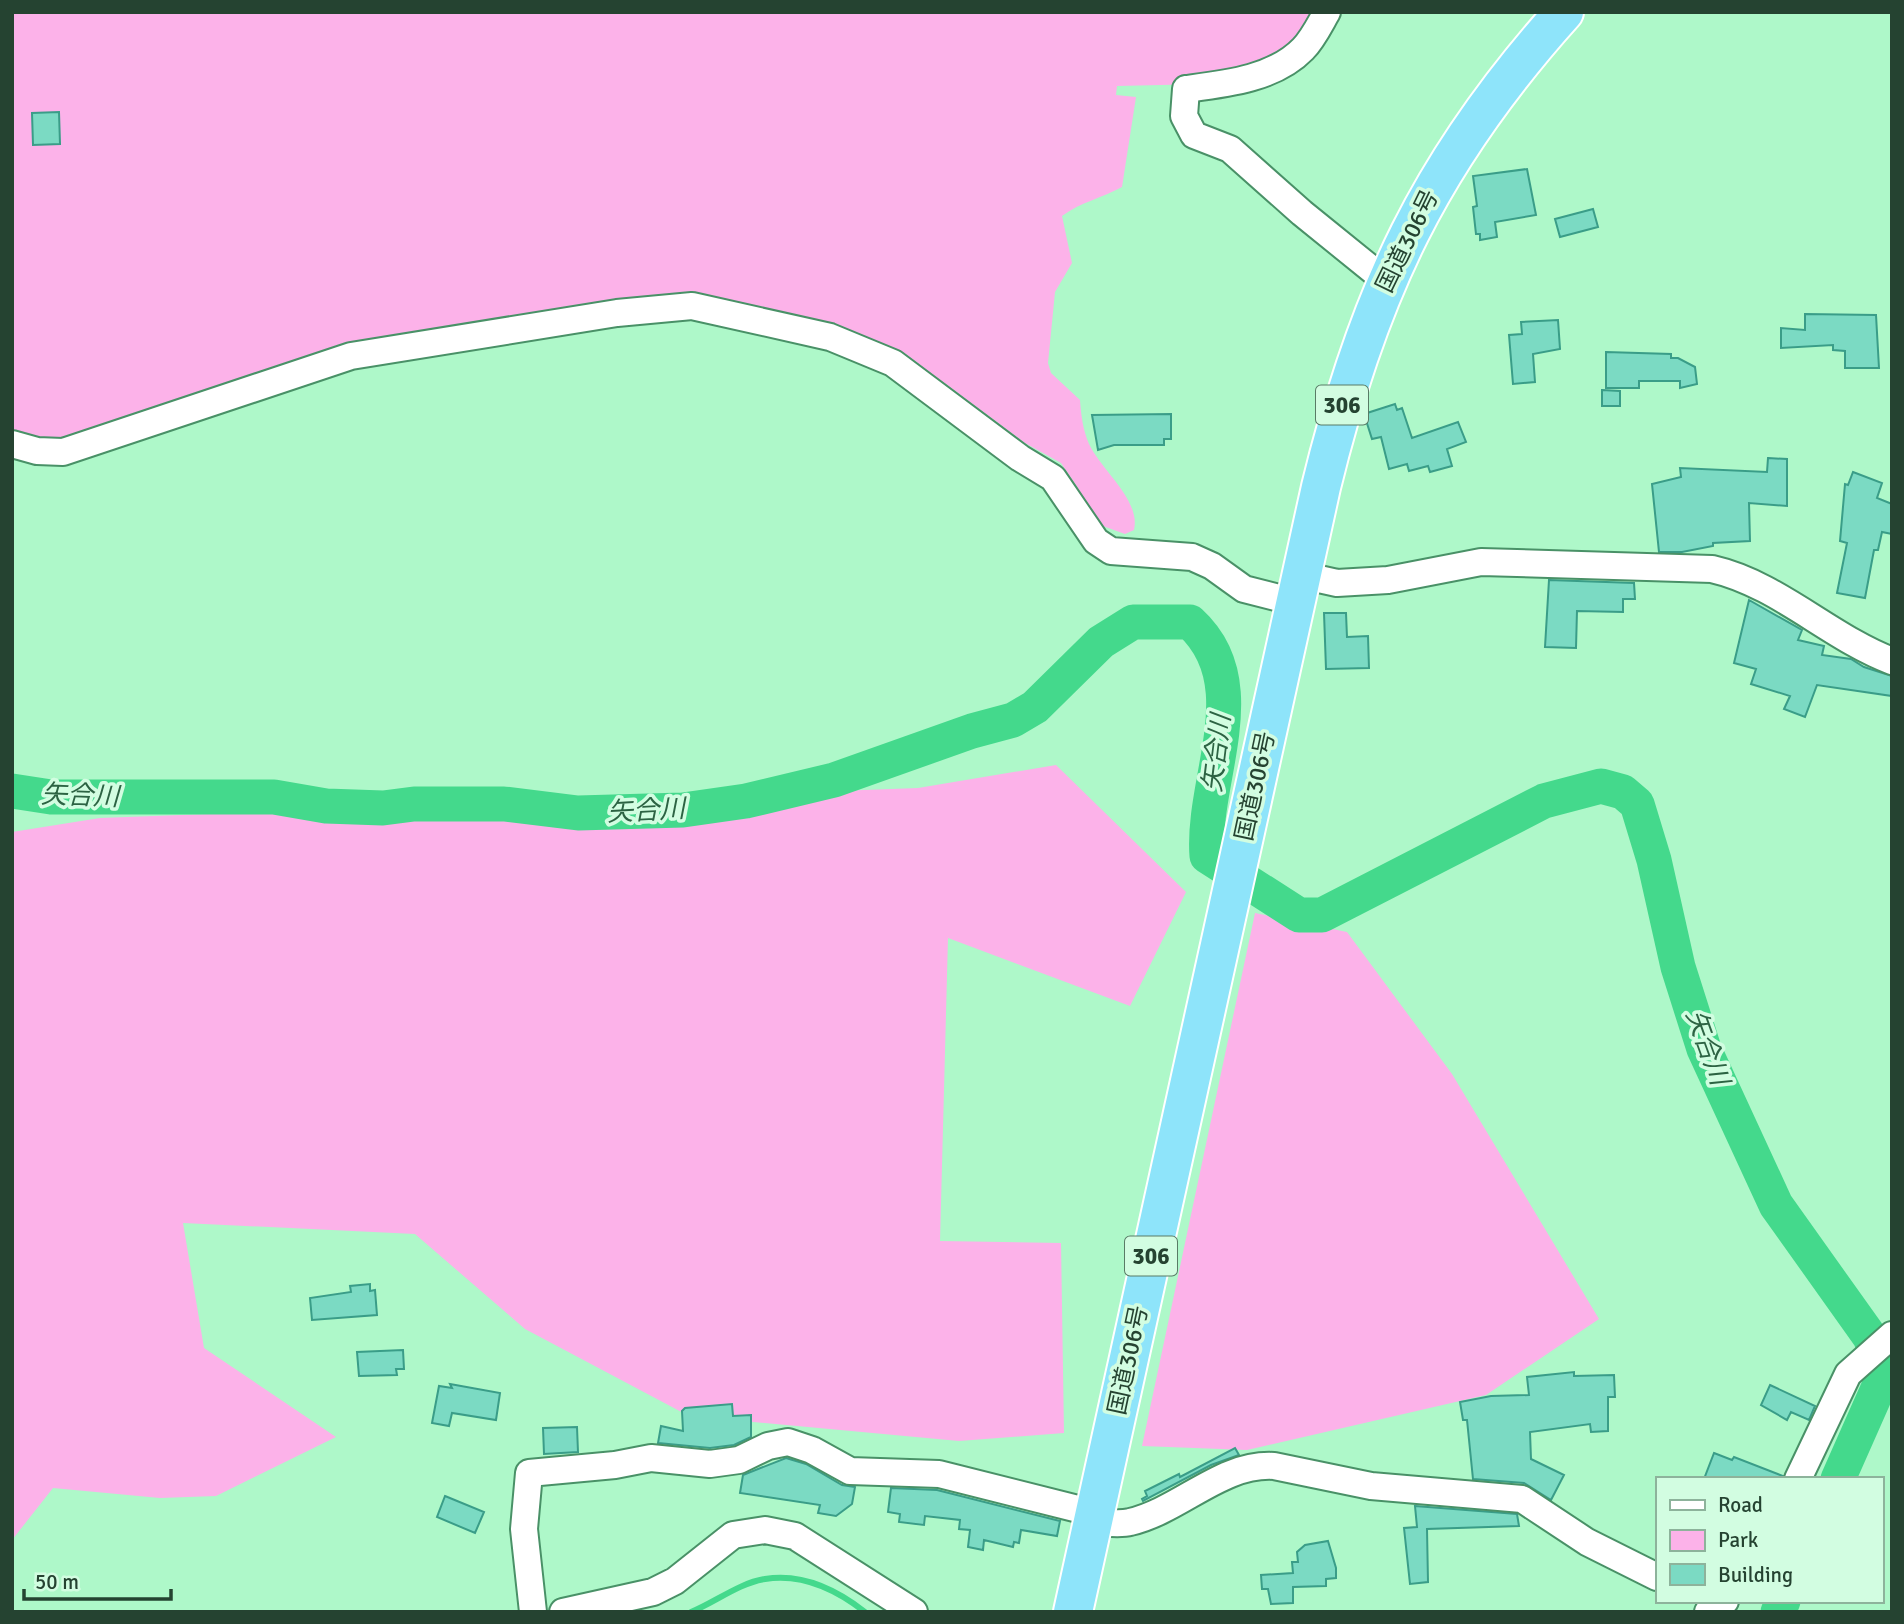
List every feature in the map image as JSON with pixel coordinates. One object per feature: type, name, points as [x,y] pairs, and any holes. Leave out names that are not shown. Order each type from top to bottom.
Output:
[{"type":"highway","name":"国道306号","points":[[1073,1612],[1298,589],[1349,380],[1386,281],[1409,231],[1459,144],[1515,68],[1564,12]]},
{"type":"street","points":[[1327,12],[1304,48],[1271,70],[1240,81],[1186,89],[1185,122],[1194,135],[1230,149],[1302,213],[1386,281]]},
{"type":"street","points":[[12,444],[37,451],[63,452],[351,356],[617,313],[692,306],[830,337],[893,363],[1020,458],[1053,478],[1096,541],[1111,551],[1192,557],[1212,566],[1244,589],[1298,589],[1388,580],[1481,562],[1712,569],[1739,576],[1860,646],[1892,661]]},
{"type":"street","points":[[1799,1477],[1848,1374],[1886,1341]]},
{"type":"street","points":[[533,1612],[524,1529],[529,1473],[615,1465],[651,1458],[710,1464],[739,1460],[768,1446],[788,1442],[812,1450],[850,1471],[939,1474],[1093,1517],[1130,1522],[1234,1472],[1261,1465],[1371,1486],[1522,1499],[1587,1542],[1656,1576]]},
{"type":"street","points":[[563,1612],[653,1592],[675,1581],[733,1535],[765,1530],[795,1536],[914,1612]]},
{"type":"street","points":[[1708,1612],[1732,1604]]},
{"type":"green space","points":[[12,12],[1322,12],[1270,66],[1205,84],[1117,86],[1116,95],[1136,97],[1122,187],[1062,216],[1072,263],[1055,292],[1048,363],[1051,373],[1080,400],[1089,444],[1132,508],[1134,530],[1125,534],[1100,525],[1077,499],[1078,488],[1061,463],[1025,443],[904,353],[709,302],[366,344],[58,444],[12,432]]},
{"type":"green space","points":[[1056,765],[1186,892],[1130,1006],[948,938],[940,1241],[1061,1243],[1064,1433],[959,1441],[689,1416],[525,1329],[415,1234],[183,1223],[204,1348],[336,1437],[216,1496],[160,1498],[53,1488],[12,1540],[12,832],[100,818],[918,788]]},
{"type":"green space","points":[[1255,913],[1347,932],[1452,1074],[1599,1319],[1486,1395],[1247,1450],[1142,1446]]},
{"type":"building","points":[[59,112],[60,144],[33,145],[32,113]]},
{"type":"building","points":[[1527,169],[1536,215],[1495,222],[1497,237],[1480,240],[1480,234],[1476,234],[1473,207],[1477,206],[1473,176]]},
{"type":"building","points":[[1593,209],[1598,227],[1560,237],[1555,219]]},
{"type":"building","points":[[1805,314],[1876,315],[1879,368],[1845,368],[1845,351],[1833,350],[1833,345],[1781,348],[1781,328],[1805,330]]},
{"type":"building","points":[[1558,320],[1560,349],[1533,354],[1535,382],[1513,384],[1509,335],[1522,334],[1521,322]]},
{"type":"building","points":[[1606,352],[1671,354],[1671,358],[1678,358],[1695,367],[1697,384],[1680,388],[1680,381],[1639,381],[1639,388],[1606,388]]},
{"type":"building","points":[[1602,390],[1620,391],[1620,406],[1602,406]]},
{"type":"building","points":[[1395,404],[1397,410],[1402,408],[1412,438],[1458,422],[1466,442],[1447,449],[1452,466],[1430,472],[1428,466],[1409,471],[1407,464],[1389,469],[1381,437],[1372,439],[1364,414]]},
{"type":"building","points":[[1171,414],[1171,439],[1164,439],[1164,445],[1114,445],[1098,450],[1092,415]]},
{"type":"building","points":[[1768,458],[1787,459],[1787,506],[1749,503],[1750,541],[1713,543],[1713,546],[1682,552],[1659,552],[1652,484],[1681,477],[1680,468],[1767,472]]},
{"type":"building","points":[[1853,472],[1882,483],[1877,498],[1892,504],[1892,534],[1882,532],[1878,550],[1874,550],[1865,598],[1837,593],[1847,543],[1840,541],[1845,484],[1848,485]]},
{"type":"building","points":[[1549,580],[1634,583],[1635,599],[1623,599],[1623,612],[1577,611],[1576,648],[1545,647]]},
{"type":"building","points":[[1749,600],[1802,630],[1798,640],[1824,646],[1822,655],[1851,659],[1864,667],[1892,676],[1892,696],[1817,685],[1805,717],[1784,709],[1790,696],[1751,684],[1756,669],[1734,663]]},
{"type":"building","points":[[1324,613],[1346,613],[1347,637],[1368,636],[1369,668],[1326,669]]},
{"type":"building","points":[[370,1284],[370,1291],[375,1290],[377,1315],[312,1320],[310,1298],[351,1292],[350,1286]]},
{"type":"building","points":[[403,1350],[404,1369],[396,1369],[397,1375],[359,1376],[357,1352]]},
{"type":"building","points":[[1574,1372],[1574,1376],[1614,1375],[1615,1397],[1608,1397],[1608,1431],[1591,1432],[1590,1424],[1530,1432],[1531,1459],[1564,1475],[1551,1500],[1524,1483],[1473,1479],[1467,1420],[1463,1420],[1460,1402],[1491,1396],[1529,1395],[1527,1377]]},
{"type":"building","points":[[450,1384],[500,1393],[496,1420],[452,1413],[449,1426],[432,1423],[439,1386],[452,1388]]},
{"type":"building","points":[[1770,1385],[1815,1406],[1809,1420],[1791,1412],[1787,1420],[1761,1405]]},
{"type":"building","points":[[732,1404],[733,1416],[751,1415],[751,1437],[734,1445],[710,1448],[658,1443],[661,1426],[683,1431],[682,1411],[685,1408]]},
{"type":"building","points":[[577,1427],[578,1452],[544,1454],[543,1428]]},
{"type":"building","points":[[1235,1448],[1239,1455],[1211,1465],[1143,1501],[1147,1496],[1145,1491],[1179,1474],[1180,1477]]},
{"type":"building","points":[[1714,1453],[1732,1460],[1734,1457],[1783,1476],[1783,1477],[1705,1477]]},
{"type":"building","points":[[786,1458],[806,1464],[842,1485],[855,1487],[852,1504],[836,1516],[818,1513],[820,1505],[740,1493],[743,1475]]},
{"type":"building","points":[[891,1488],[937,1490],[1060,1521],[1057,1536],[1021,1530],[1019,1543],[1014,1542],[1013,1547],[984,1540],[983,1550],[968,1547],[970,1530],[959,1529],[960,1520],[925,1516],[924,1525],[899,1522],[900,1514],[888,1512]]},
{"type":"building","points":[[445,1496],[484,1512],[475,1533],[437,1517]]},
{"type":"building","points":[[1415,1506],[1517,1514],[1519,1526],[1427,1529],[1428,1582],[1410,1584],[1404,1528],[1417,1527]]},
{"type":"building","points":[[1328,1541],[1336,1568],[1336,1578],[1326,1579],[1326,1586],[1293,1587],[1293,1603],[1271,1604],[1268,1589],[1262,1589],[1261,1575],[1293,1573],[1292,1562],[1298,1562],[1297,1552],[1305,1545]]},
{"type":"waterway","name":"矢合川","points":[[12,791],[51,797],[274,797],[326,806],[383,808],[414,804],[504,804],[578,813],[683,810],[746,801],[834,780],[972,731],[1013,720],[1035,707],[1101,642],[1133,622],[1190,622],[1210,647],[1220,674],[1224,703],[1222,733],[1207,826],[1207,856],[1299,915],[1322,915],[1544,801],[1601,786],[1623,792],[1637,804],[1654,860],[1678,967],[1704,1049],[1776,1205],[1870,1337],[1884,1375],[1839,1477]]},
{"type":"waterway","points":[[691,1612],[755,1581],[779,1578],[806,1581],[831,1590],[865,1612]]},
{"type":"waterway","name":"矢合川","points":[[1778,1612],[1782,1603]]}]
